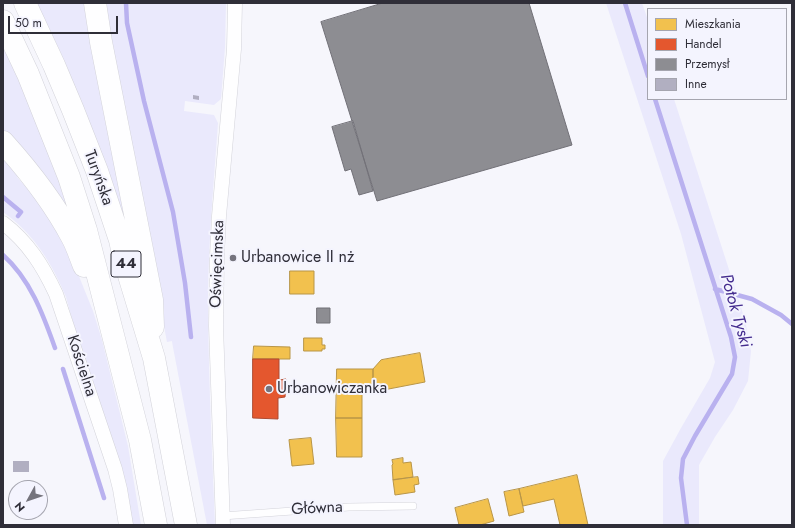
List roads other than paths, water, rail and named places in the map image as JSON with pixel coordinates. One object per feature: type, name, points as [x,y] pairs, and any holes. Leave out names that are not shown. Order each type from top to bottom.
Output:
[{"type":"highway","name":"Turyńska","points":[[25,3],[54,65],[97,171],[120,240],[124,259],[154,358]]},
{"type":"highway","points":[[95,3],[101,42],[152,300],[154,358]]},
{"type":"highway","name":"Turyńska","points":[[3,21],[28,74],[69,177],[86,230],[113,335]]},
{"type":"highway","points":[[3,142],[31,173],[73,238],[113,335]]},
{"type":"highway","name":"44","points":[[113,335],[140,440],[156,525]]},
{"type":"highway","name":"44","points":[[154,358],[186,525]]},
{"type":"street","name":"Oświęcimska","points":[[223,520],[216,326],[216,256],[234,49],[235,3]]},
{"type":"street","name":"Kościelna","points":[[3,223],[21,238],[34,253],[45,270],[56,294],[115,469],[126,525]]},
{"type":"lane","name":"Główna","points":[[223,520],[349,507],[413,506]]},
{"type":"waterway","points":[[126,3],[127,23],[144,101],[173,212],[185,283],[191,337]]},
{"type":"waterway","name":"Potok Tyski","points":[[625,3],[647,73]]},
{"type":"waterway","name":"Potok Tyski","points":[[655,100],[731,337],[735,357],[732,374],[683,459],[681,478],[687,525]]},
{"type":"waterway","points":[[3,197],[21,212],[18,216]]},
{"type":"waterway","points":[[3,255],[21,275],[35,298],[46,322],[55,348]]},
{"type":"waterway","points":[[715,289],[752,299],[781,315],[792,324]]},
{"type":"waterway","points":[[63,369],[104,498]]},
{"type":"place","name":"Urbanowice II nż","points":[[233,258]]},
{"type":"place","name":"Urbanowiczanka","points":[[269,389]]}]
